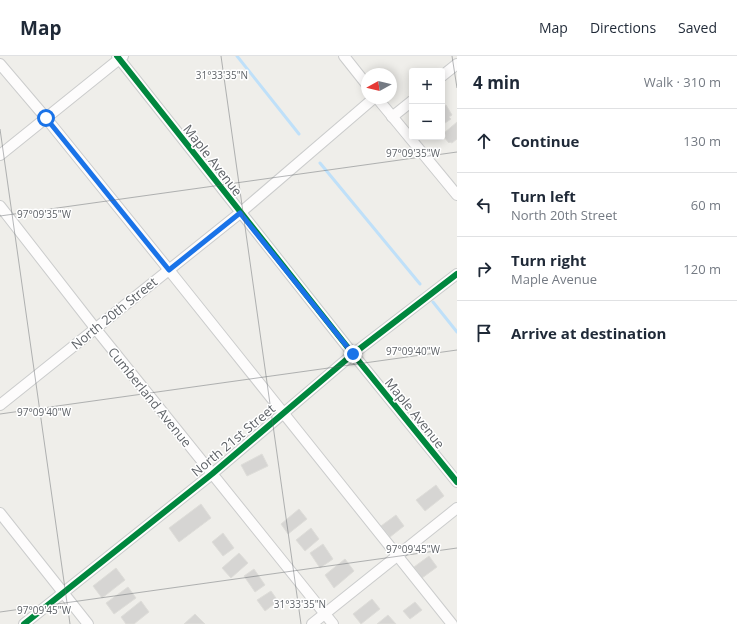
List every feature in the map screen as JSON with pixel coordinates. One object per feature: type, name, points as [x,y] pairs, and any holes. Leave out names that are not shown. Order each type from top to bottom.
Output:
[{"type":"street","points":[[344,56],[361,77]]},
{"type":"street","points":[[0,155],[120,57]]},
{"type":"street","name":"Maple Avenue","points":[[120,57],[240,213],[457,482]]},
{"type":"street","points":[[0,64],[46,118],[169,270],[452,624]]},
{"type":"street","points":[[445,74],[457,64]]},
{"type":"street","points":[[392,117],[409,103]]},
{"type":"street","name":"North 20th Street","points":[[0,405],[240,213],[369,104]]},
{"type":"street","points":[[381,104],[456,192]]},
{"type":"street","name":"Cumberland Avenue","points":[[0,206],[95,328],[333,624]]},
{"type":"street","name":"North 21st Street","points":[[24,624],[212,474],[353,354],[457,274]]},
{"type":"street","points":[[312,624],[457,508]]},
{"type":"street","points":[[0,513],[88,624]]},
{"type":"building","points":[[446,105],[452,115],[449,117],[451,119],[445,123]]},
{"type":"building","points":[[457,122],[457,139],[452,143],[449,143],[445,138],[445,132]]},
{"type":"building","points":[[262,454],[268,466],[247,476],[241,465]]},
{"type":"building","points":[[436,485],[444,496],[425,511],[416,500]]},
{"type":"building","points":[[201,504],[211,518],[179,542],[169,528]]},
{"type":"building","points":[[299,509],[307,519],[288,534],[281,524]]},
{"type":"building","points":[[396,515],[404,526],[390,537],[381,526]]},
{"type":"building","points":[[311,528],[319,539],[305,551],[296,540]]},
{"type":"building","points":[[223,533],[234,548],[223,556],[212,542]]},
{"type":"building","points":[[323,544],[333,559],[320,568],[310,553]]},
{"type":"building","points":[[239,553],[248,563],[231,578],[222,568]]},
{"type":"building","points":[[429,556],[437,567],[422,578],[414,567]]},
{"type":"building","points":[[345,559],[354,571],[334,588],[325,575]]},
{"type":"building","points":[[116,568],[125,580],[102,598],[93,586]]},
{"type":"building","points":[[254,569],[265,585],[255,592],[244,576]]},
{"type":"building","points":[[128,587],[136,598],[114,614],[106,603]]},
{"type":"building","points":[[271,591],[278,601],[265,611],[257,600]]},
{"type":"building","points":[[372,599],[380,609],[361,624],[353,614]]},
{"type":"building","points":[[141,601],[149,612],[134,624],[126,624],[121,617]]},
{"type":"building","points":[[415,602],[422,610],[410,619],[403,611]]},
{"type":"building","points":[[195,614],[205,624],[184,624]]},
{"type":"building","points":[[388,615],[396,624],[377,624]]},
{"type":"waterway","points":[[237,56],[299,134]]},
{"type":"waterway","points":[[320,163],[420,284]]},
{"type":"waterway","points":[[433,302],[457,332]]},
{"type":"cycle path","points":[[117,56],[353,354],[457,482]]},
{"type":"cycle path","points":[[24,624],[212,474],[353,354],[457,274]]},
{"type":"route","points":[[46,118],[169,270],[240,213],[353,354]]}]
